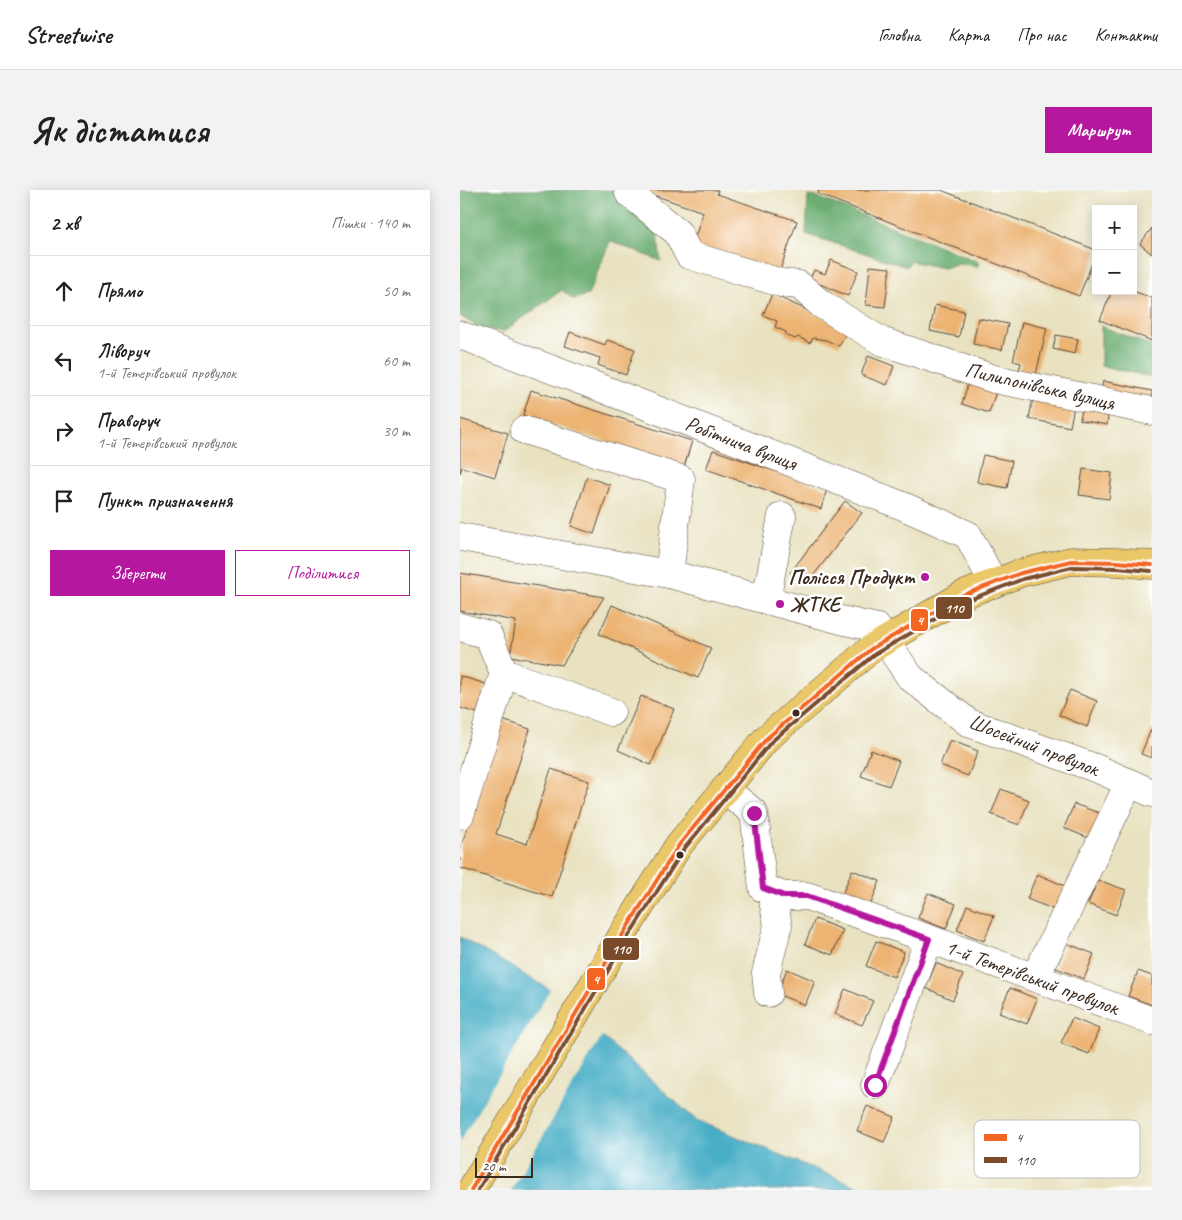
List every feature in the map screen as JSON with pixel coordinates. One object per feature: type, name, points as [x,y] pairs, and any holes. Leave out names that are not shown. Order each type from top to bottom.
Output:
[{"type":"highway","points":[[471,1190],[623,934],[679,845],[767,738],[871,649],[963,595],[1021,573],[1071,561],[1152,565]]},
{"type":"street","name":"Пилипонівська вулиця","points":[[628,190],[629,193],[678,233],[689,256],[781,282],[799,285],[821,304],[881,341],[994,379],[1152,411]]},
{"type":"street","name":"Робітнича вулиця","points":[[460,335],[602,388],[903,506],[968,535],[994,584]]},
{"type":"street","points":[[524,430],[681,479],[669,574]]},
{"type":"street","points":[[766,600],[782,516]]},
{"type":"street","name":"Шосейний провулок","points":[[460,538],[669,574],[877,628],[910,677],[968,723],[1098,769],[1140,788]]},
{"type":"street","points":[[460,627],[488,635],[504,673],[460,815]]},
{"type":"street","points":[[504,673],[611,712]]},
{"type":"street","points":[[1035,978],[1140,788]]},
{"type":"street","points":[[725,789],[754,813],[763,888],[771,891],[778,925],[766,973],[768,993]]},
{"type":"street","name":"1-й Тетерівський провулок","points":[[771,891],[784,896],[807,896],[1152,1021]]},
{"type":"street","points":[[875,1085],[929,939]]},
{"type":"green space","points":[[460,190],[615,190],[656,226],[661,261],[610,241],[588,295],[573,299],[562,290],[503,332],[480,328],[460,316]]},
{"type":"green space","points":[[808,196],[817,197],[977,261],[979,263],[978,266],[959,263],[944,268],[910,261],[907,267],[806,234]]},
{"type":"green space","points":[[1101,326],[1152,346],[1152,377],[1101,366]]},
{"type":"water","points":[[460,937],[549,989],[696,1120],[866,1190],[460,1190]]},
{"type":"pier","points":[[551,988],[603,1034],[511,1190],[460,1190],[460,1141]]},
{"type":"building","points":[[639,190],[718,190],[717,194],[797,221],[778,276],[692,247],[703,212]]},
{"type":"building","points":[[819,190],[941,190],[1092,248],[1092,264],[1079,296],[818,194]]},
{"type":"building","points":[[1152,228],[1152,254],[1140,244]]},
{"type":"building","points":[[831,260],[858,271],[848,296],[820,284],[819,288],[808,283],[814,270],[825,274]]},
{"type":"building","points":[[870,266],[890,268],[885,307],[866,305]]},
{"type":"building","points":[[1137,292],[1152,298],[1152,341],[1100,320],[1110,295],[1137,295]]},
{"type":"building","points":[[772,294],[848,329],[839,346],[826,340],[813,338],[810,343],[798,337],[795,339],[775,327],[777,321],[763,315]]},
{"type":"building","points":[[935,305],[964,311],[959,337],[930,331]]},
{"type":"building","points":[[978,318],[1008,324],[1002,350],[973,344]]},
{"type":"building","points":[[1022,322],[1047,328],[1036,374],[1019,370],[1021,363],[1013,361]]},
{"type":"building","points":[[570,332],[605,345],[607,340],[635,349],[626,375],[598,365],[600,358],[565,346]]},
{"type":"building","points":[[1056,335],[1078,339],[1075,354],[1053,349]]},
{"type":"building","points":[[868,356],[894,366],[887,385],[861,375]]},
{"type":"building","points":[[1103,381],[1152,391],[1152,401],[1101,391]]},
{"type":"building","points":[[968,383],[996,392],[989,413],[962,404]]},
{"type":"building","points":[[531,390],[692,441],[684,467],[523,415]]},
{"type":"building","points":[[1033,398],[1074,406],[1070,427],[1029,419]]},
{"type":"building","points":[[1083,404],[1109,409],[1107,425],[1080,420]]},
{"type":"building","points":[[460,419],[508,433],[495,477],[462,467],[460,473]]},
{"type":"building","points":[[713,450],[827,489],[821,509],[706,469]]},
{"type":"building","points":[[983,455],[1012,461],[1007,488],[977,482]]},
{"type":"building","points":[[1083,469],[1112,473],[1109,499],[1079,495]]},
{"type":"building","points":[[587,477],[610,485],[594,534],[571,526]]},
{"type":"building","points":[[845,501],[862,513],[806,585],[790,573]]},
{"type":"building","points":[[460,573],[604,597],[562,665],[510,656],[516,621],[460,611]]},
{"type":"building","points":[[612,605],[711,648],[698,678],[599,634]]},
{"type":"building","points":[[460,676],[486,684],[477,713],[460,708]]},
{"type":"building","points":[[1070,690],[1097,701],[1087,727],[1059,715]]},
{"type":"building","points":[[641,696],[674,709],[651,765],[618,750]]},
{"type":"building","points":[[502,720],[530,729],[496,834],[527,844],[551,769],[589,781],[552,897],[460,868],[460,850]]},
{"type":"building","points":[[1152,727],[1152,758],[1141,754]]},
{"type":"building","points":[[950,740],[978,751],[968,776],[940,765]]},
{"type":"building","points":[[871,750],[899,761],[889,786],[861,776]]},
{"type":"building","points":[[1001,789],[1029,800],[1019,825],[991,814]]},
{"type":"building","points":[[1074,804],[1102,814],[1091,839],[1064,828]]},
{"type":"building","points":[[852,870],[880,881],[870,906],[842,895]]},
{"type":"building","points":[[1037,874],[1065,886],[1055,910],[1027,899]]},
{"type":"building","points":[[1098,880],[1126,890],[1116,915],[1088,904]]},
{"type":"building","points":[[928,893],[956,904],[946,929],[918,918]]},
{"type":"building","points":[[967,905],[994,916],[984,941],[957,930]]},
{"type":"building","points":[[815,919],[843,930],[832,955],[805,944]]},
{"type":"building","points":[[876,941],[904,952],[894,977],[866,966]]},
{"type":"building","points":[[1066,943],[1094,954],[1084,979],[1056,968]]},
{"type":"building","points":[[936,963],[963,975],[953,1000],[926,988]]},
{"type":"building","points":[[787,969],[815,981],[805,1005],[777,994]]},
{"type":"building","points":[[1138,971],[1152,976],[1152,1005],[1128,996]]},
{"type":"building","points":[[1010,988],[1037,999],[1027,1024],[999,1013]]},
{"type":"building","points":[[845,989],[873,1001],[862,1025],[835,1014]]},
{"type":"building","points":[[1072,1018],[1099,1029],[1089,1054],[1061,1043]]},
{"type":"building","points":[[867,1106],[895,1117],[884,1142],[857,1131]]},
{"type":"transit line","name":"4","points":[[471,1190],[623,934],[679,845],[767,738],[871,649],[963,595],[1021,573],[1071,561],[1152,565]]},
{"type":"transit line","name":"110","points":[[478,1190],[628,937],[684,849],[771,742],[875,654],[966,601],[1023,579],[1072,567],[1151,571]]},
{"type":"place","name":"Полісся Продукт","points":[[925,577]]},
{"type":"place","name":"ЖТКЕ","points":[[780,604]]},
{"type":"route","points":[[754,813],[763,888],[784,896],[807,896],[929,939],[875,1085]]}]
